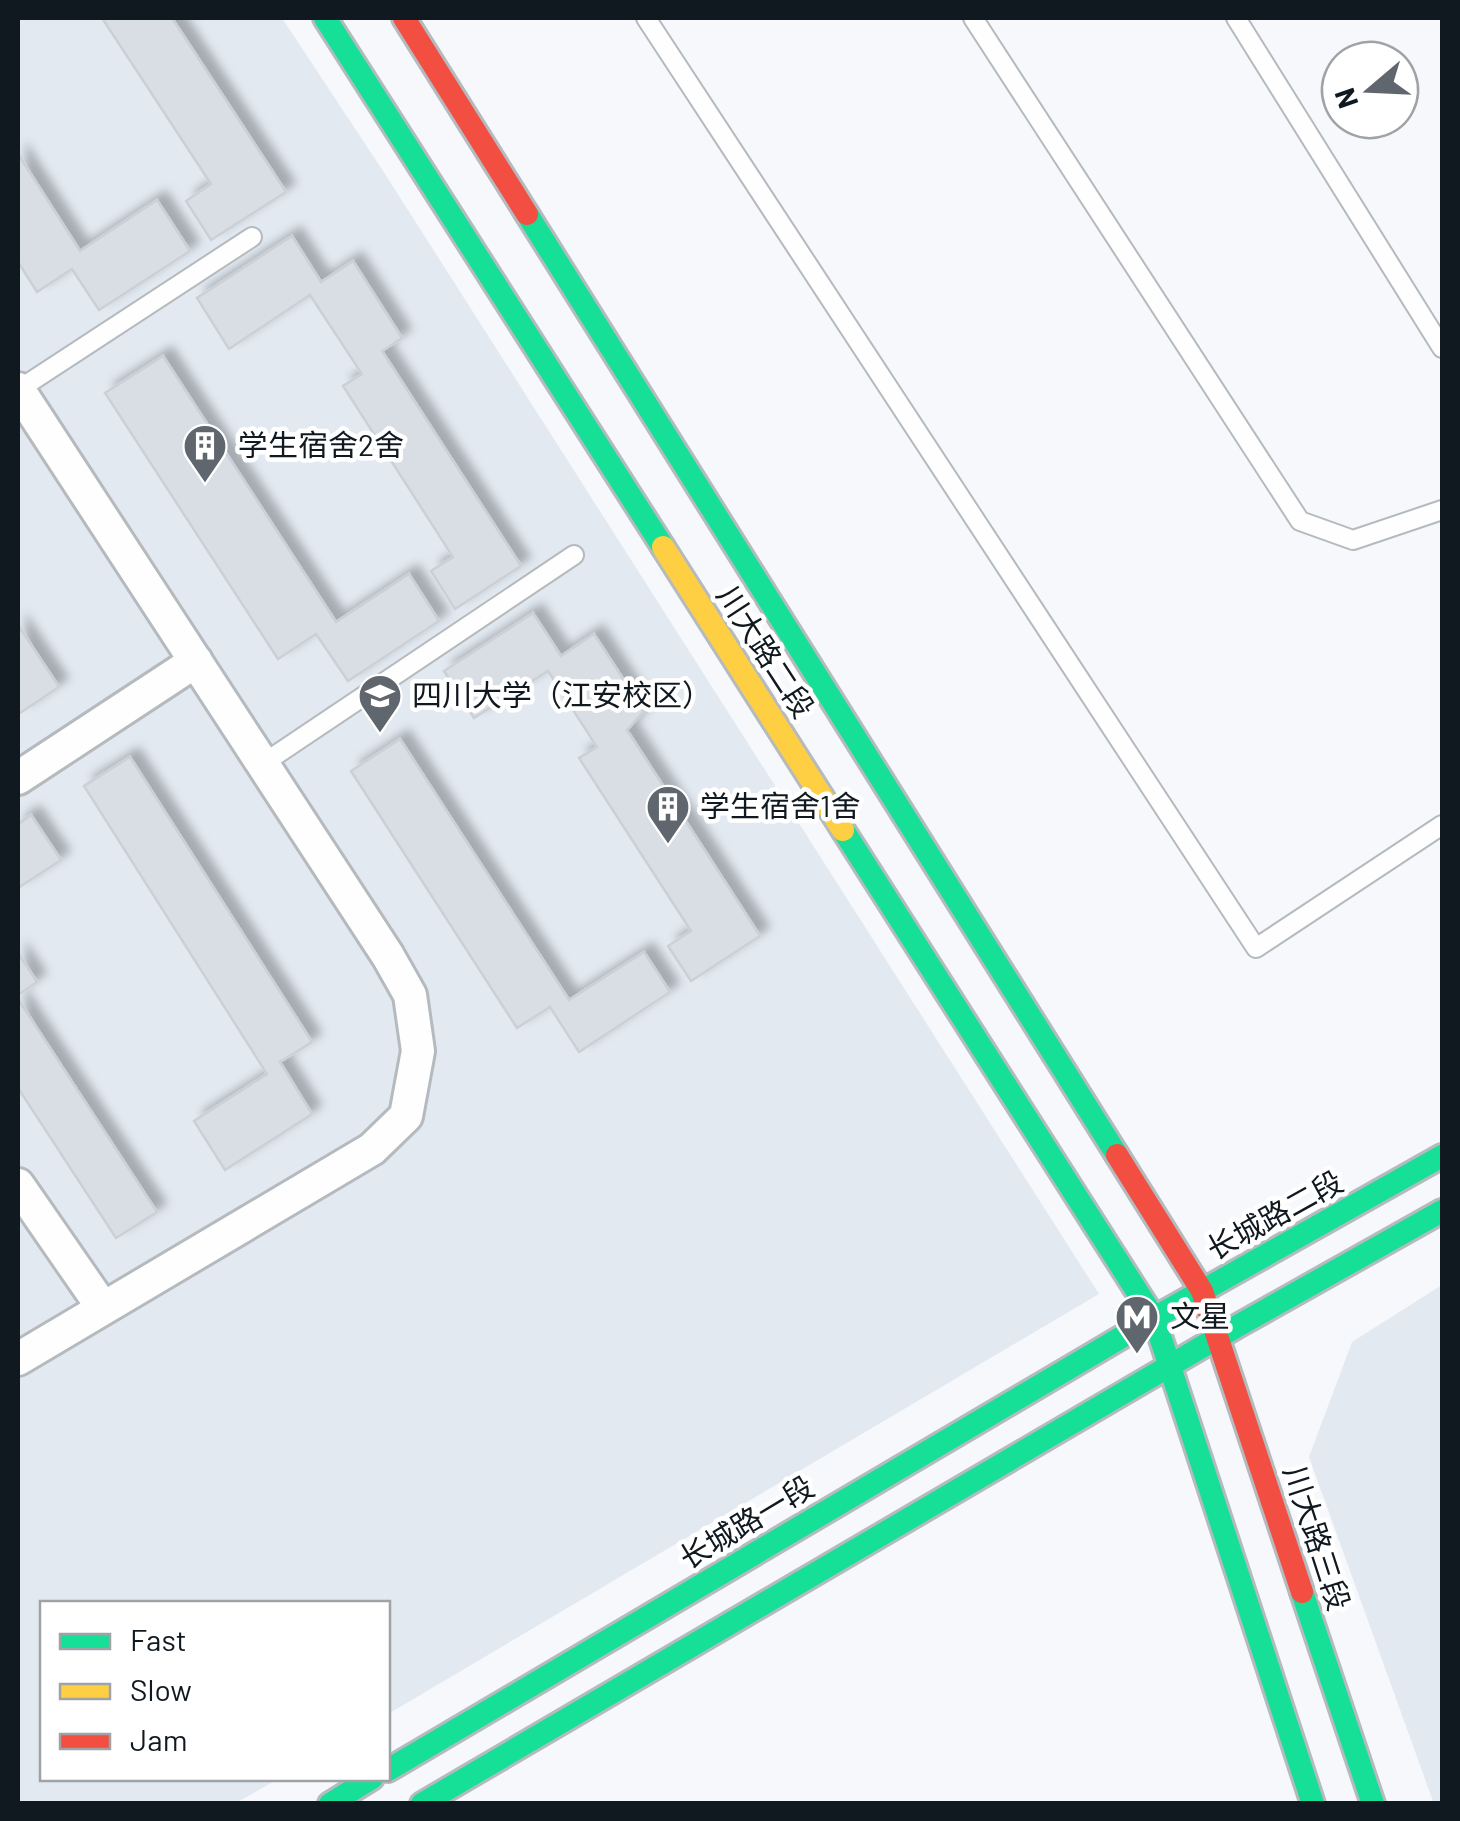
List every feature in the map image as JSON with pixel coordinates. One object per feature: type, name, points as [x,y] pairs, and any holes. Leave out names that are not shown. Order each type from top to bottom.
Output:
[{"type":"main road","name":"川大路二段","points":[[325,18],[1145,1323]]},
{"type":"main road","name":"川大路二段","points":[[404,18],[1202,1291]]},
{"type":"main road","name":"长城路二段","points":[[1145,1323],[1442,1156]]},
{"type":"main road","points":[[422,1804],[1217,1338],[1442,1211]]},
{"type":"main road","name":"川大路三段","points":[[1202,1291],[1373,1804]]},
{"type":"main road","points":[[1145,1323],[1312,1804]]},
{"type":"main road","name":"长城路一段","points":[[390,1769],[1145,1323]]},
{"type":"main road","points":[[330,1804],[367,1781]]},
{"type":"street","points":[[18,389],[388,956],[410,995],[418,1051],[406,1116],[372,1149],[18,1358]]},
{"type":"street","points":[[18,778],[196,661]]},
{"type":"street","points":[[18,1185],[103,1308]]},
{"type":"lane","points":[[646,18],[1256,948],[1442,826]]},
{"type":"lane","points":[[974,18],[1300,520],[1353,540],[1442,510]]},
{"type":"lane","points":[[1236,18],[1442,348]]},
{"type":"lane","points":[[18,389],[252,238]]},
{"type":"lane","points":[[264,763],[574,555]]},
{"type":"shaded area","name":"四川大学（江安校区）","points":[[18,18],[282,18],[1099,1294],[390,1713],[390,1601],[40,1601],[40,1781],[274,1781],[236,1803],[18,1803]]},
{"type":"shaded area","points":[[1442,1285],[1442,1803],[1434,1804],[1309,1457],[1352,1342]]},
{"type":"building","points":[[102,18],[172,18],[286,192],[211,240],[186,201],[211,184]]},
{"type":"building","points":[[18,154],[80,251],[157,200],[190,251],[99,310],[72,269],[37,292],[18,262]]},
{"type":"building","name":"学生宿舍2舍","points":[[292,236],[321,282],[353,261],[402,338],[382,351],[521,566],[455,609],[431,571],[453,557],[343,386],[362,374],[310,295],[229,349],[197,298]]},
{"type":"building","name":"学生宿舍2舍","points":[[163,356],[336,622],[409,574],[439,621],[348,681],[316,634],[278,659],[105,393]]},
{"type":"building","name":"学生宿舍1舍","points":[[533,613],[561,656],[594,634],[644,711],[627,730],[760,936],[691,981],[668,946],[691,931],[579,758],[597,747],[548,671],[474,718],[444,671]]},
{"type":"building","points":[[18,625],[59,687],[20,713],[18,709]]},
{"type":"building","points":[[400,739],[569,1000],[644,952],[670,992],[579,1052],[550,1007],[517,1028],[351,771]]},
{"type":"building","points":[[130,757],[312,1042],[280,1062],[312,1114],[225,1170],[194,1121],[267,1074],[84,786]]},
{"type":"building","points":[[31,815],[61,860],[18,888],[18,824]]},
{"type":"building","points":[[18,953],[37,982],[18,995]]},
{"type":"building","points":[[18,999],[157,1212],[116,1238],[18,1088]]},
{"type":"traffic: fast","points":[[325,18],[663,547]]},
{"type":"traffic: fast","points":[[527,214],[1117,1155]]},
{"type":"traffic: fast","points":[[843,830],[1154,1318],[1313,1804]]},
{"type":"traffic: fast","points":[[390,1769],[1154,1318],[1442,1156]]},
{"type":"traffic: fast","points":[[422,1804],[1241,1324],[1442,1211]]},
{"type":"traffic: fast","points":[[1302,1592],[1373,1804]]},
{"type":"traffic: fast","points":[[330,1804],[367,1781]]},
{"type":"traffic: slow","points":[[663,547],[843,830]]},
{"type":"traffic: jam","points":[[404,18],[527,214]]},
{"type":"traffic: jam","points":[[1117,1155],[1202,1291],[1302,1592]]},
{"type":"place","name":"学生宿舍2舍","points":[[205,484]]},
{"type":"place","name":"四川大学（江安校区）","points":[[380,734]]},
{"type":"place","name":"学生宿舍1舍","points":[[668,845]]},
{"type":"place","name":"文星","points":[[1137,1355]]}]
